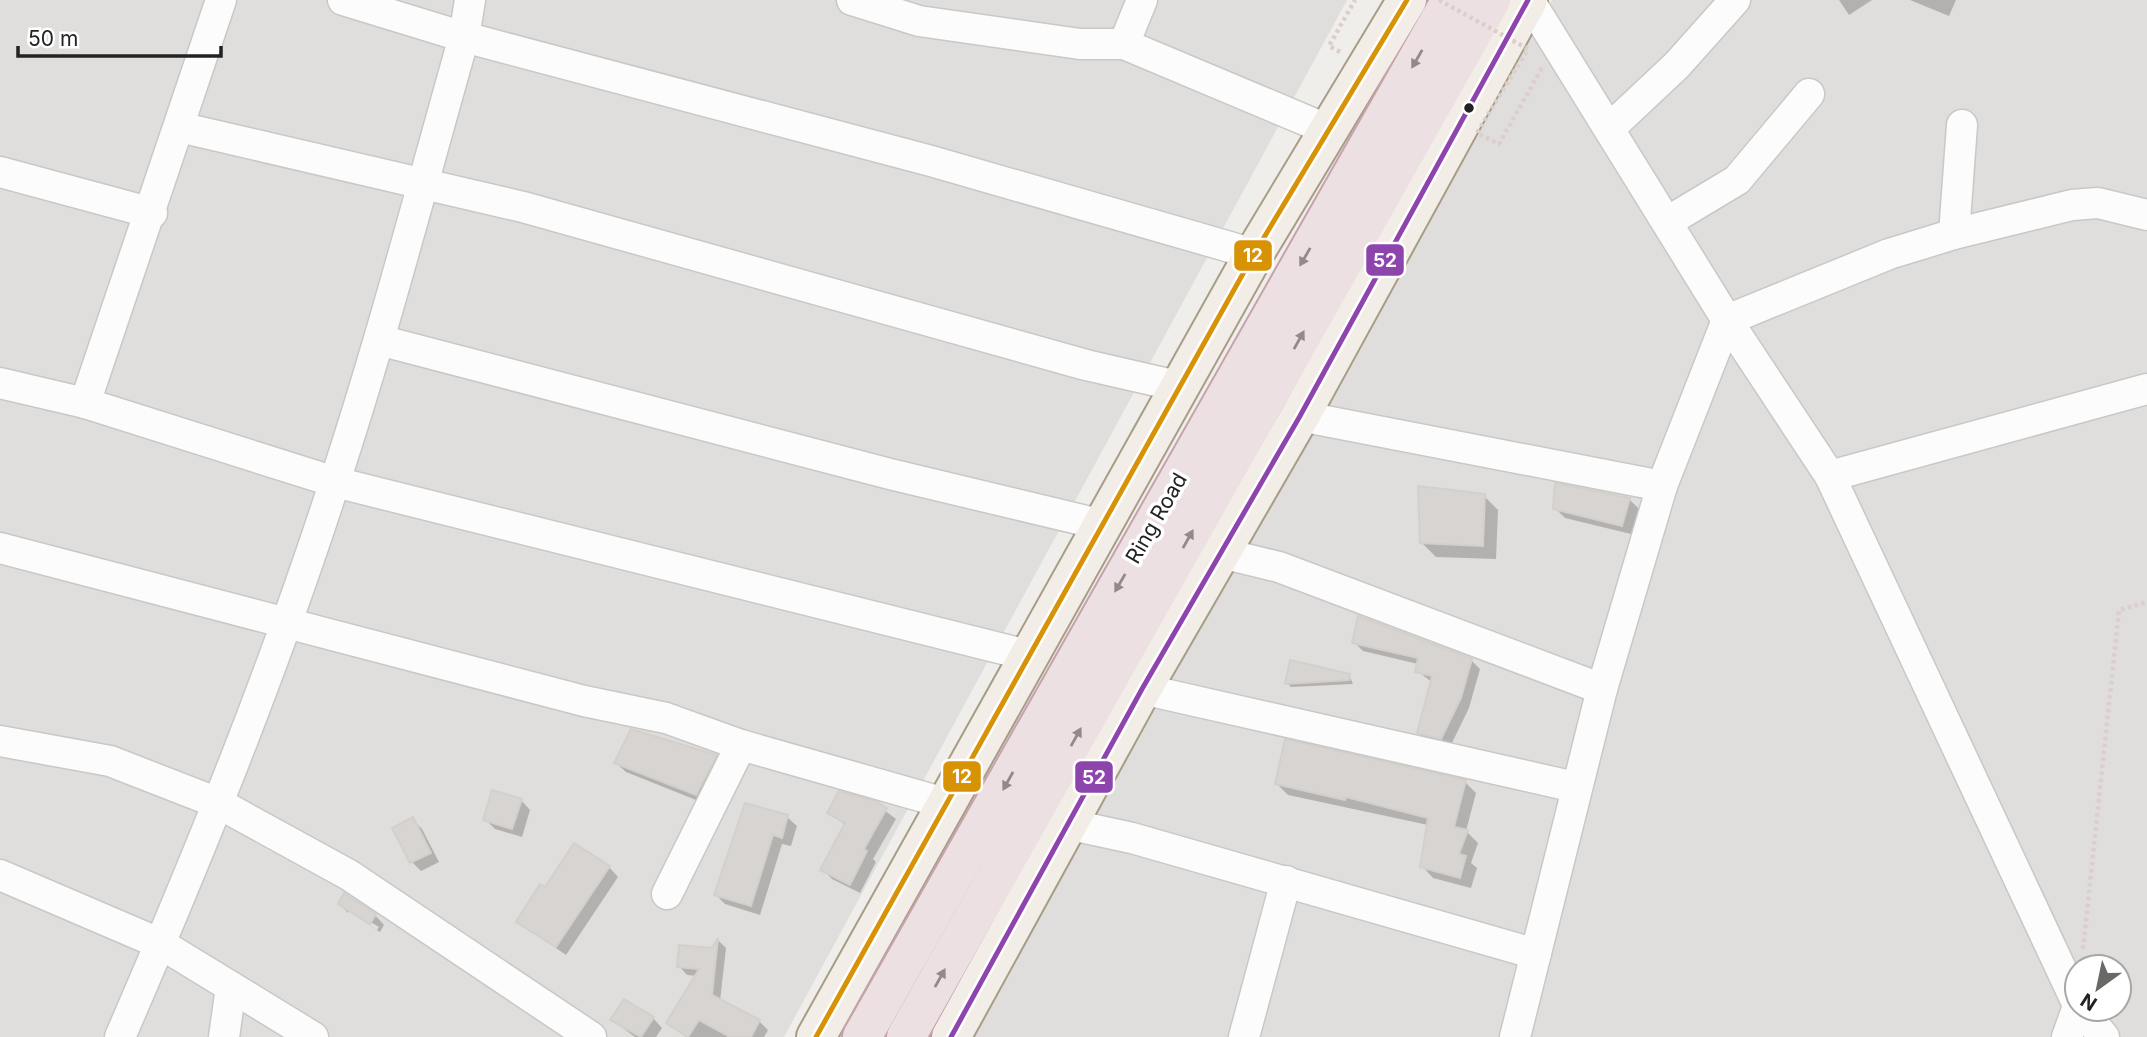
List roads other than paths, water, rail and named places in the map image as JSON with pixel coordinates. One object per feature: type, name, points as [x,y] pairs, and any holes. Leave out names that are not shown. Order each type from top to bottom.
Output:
[{"type":"highway","name":"Ring Road","points":[[862,1037],[1451,0]]},
{"type":"highway","name":"Ring Road","points":[[906,1037],[1491,0]]},
{"type":"main road","points":[[816,1037],[1254,254],[1331,131],[1407,0]]},
{"type":"main road","points":[[951,1037],[1142,689],[1539,4]]},
{"type":"street","points":[[85,403],[152,212],[221,0]]},
{"type":"street","points":[[343,0],[464,37],[931,160],[1254,254]]},
{"type":"street","points":[[120,1037],[218,803],[335,482],[424,181],[464,37],[470,0]]},
{"type":"street","points":[[852,0],[919,21],[1080,44],[1124,44],[1331,131]]},
{"type":"street","points":[[1124,44],[1142,0]]},
{"type":"street","points":[[1610,128],[1677,65],[1735,0]]},
{"type":"street","points":[[1539,4],[1610,128],[1727,320],[1830,476],[2063,973]]},
{"type":"street","points":[[1667,222],[1737,180],[1809,94]]},
{"type":"street","points":[[1955,234],[1962,125]]},
{"type":"street","points":[[179,127],[424,181],[1086,365],[1182,387]]},
{"type":"street","points":[[0,172],[152,212]]},
{"type":"street","points":[[1515,1037],[1602,689],[1662,486],[1727,320],[1889,254],[1955,234],[2071,205],[2098,203],[2147,215]]},
{"type":"street","points":[[379,340],[890,474],[1103,525]]},
{"type":"street","points":[[0,383],[85,403],[335,482],[1031,656]]},
{"type":"street","points":[[1830,476],[2147,388]]},
{"type":"street","points":[[1300,416],[1662,486]]},
{"type":"street","points":[[0,548],[584,701],[666,718],[741,745],[948,804]]},
{"type":"street","points":[[1222,553],[1279,566],[1602,689]]},
{"type":"street","points":[[1142,689],[1576,787]]},
{"type":"street","points":[[0,741],[110,761],[218,803],[349,875],[591,1037]]},
{"type":"street","points":[[667,894],[741,745]]},
{"type":"street","points":[[1068,824],[1132,838],[1536,954]]},
{"type":"street","points":[[0,875],[161,944],[313,1037]]},
{"type":"street","points":[[1244,1037],[1286,881]]},
{"type":"street","points":[[224,1037],[231,987]]},
{"type":"street","points":[[2092,1023],[2104,1037]]}]
